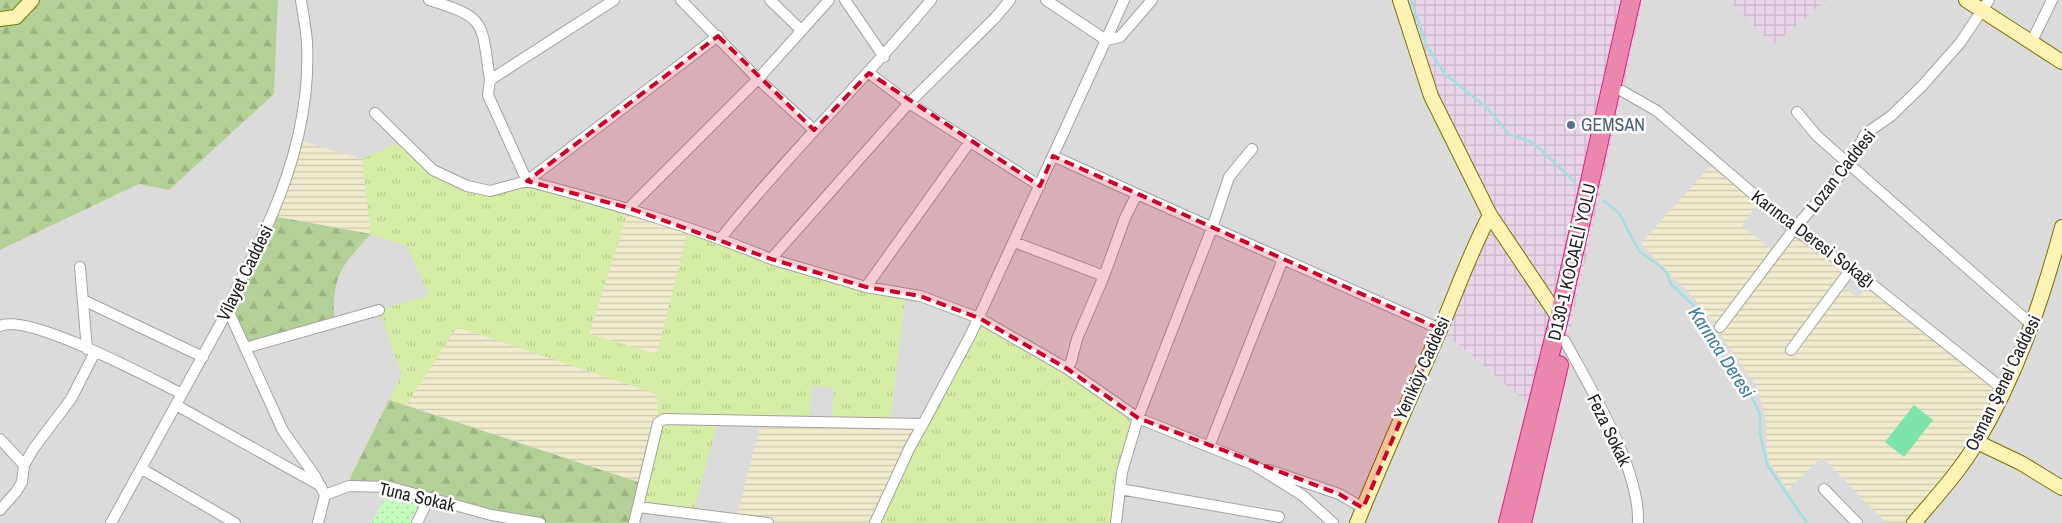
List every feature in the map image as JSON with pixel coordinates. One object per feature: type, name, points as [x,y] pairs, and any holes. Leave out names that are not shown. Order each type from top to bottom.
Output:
[{"type":"highway","name":"D130-1 KOCAELİ YOLU","points":[[1508,523],[1559,318],[1631,0]]},
{"type":"highway","points":[[1522,523],[1643,0]]},
{"type":"street","points":[[0,19],[16,17],[32,0]]},
{"type":"street","name":"Vilayet Caddesi","points":[[111,523],[228,310],[237,286],[272,216],[298,140],[305,87],[307,42],[301,0]]},
{"type":"street","points":[[429,0],[465,11],[480,24],[490,80],[488,95],[527,180]]},
{"type":"street","points":[[490,80],[614,0]]},
{"type":"street","points":[[680,0],[718,36],[758,79],[814,130]]},
{"type":"street","points":[[770,0],[801,30]]},
{"type":"street","points":[[629,208],[758,79],[829,0]]},
{"type":"street","points":[[845,0],[884,57]]},
{"type":"street","points":[[721,238],[814,130],[884,57],[931,0]]},
{"type":"street","points":[[771,259],[909,103],[995,18],[1010,0]]},
{"type":"street","points":[[1046,0],[1106,40],[1120,36],[1152,0]]},
{"type":"street","points":[[875,523],[910,447],[979,318],[1124,0]]},
{"type":"street","points":[[1400,0],[1431,96],[1490,214],[1559,318]]},
{"type":"street","points":[[1966,0],[1986,6],[2031,43],[2062,62]]},
{"type":"street","points":[[2031,43],[2052,0]]},
{"type":"street","name":"Lozan Caddesi","points":[[1720,327],[1794,229],[1849,165],[1865,134],[1891,116],[1922,86],[1960,43],[1986,6]]},
{"type":"street","points":[[375,114],[433,170],[467,186],[490,191],[527,180],[718,36]]},
{"type":"street","points":[[869,73],[909,103],[969,143],[1040,186]]},
{"type":"street","name":"Karınca Deresi Sokağı","points":[[1622,91],[1657,112],[1794,229],[1851,269],[2006,392]]},
{"type":"street","points":[[1796,112],[1817,136],[1849,165],[2036,327]]},
{"type":"street","points":[[866,287],[969,143]]},
{"type":"street","points":[[1116,523],[1122,472],[1138,418],[1230,177],[1252,149]]},
{"type":"street","points":[[1053,156],[1440,329]]},
{"type":"street","points":[[527,180],[629,208],[721,238],[771,259],[866,287],[920,296],[979,318],[1066,368],[1138,418],[1252,464],[1339,494],[1362,508]]},
{"type":"street","points":[[1066,368],[1071,362],[1078,339],[1136,194]]},
{"type":"street","name":"Yeniköy Caddesi","points":[[1357,523],[1475,242],[1490,214]]},
{"type":"street","name":"Osman Şenel Caddesi","points":[[2036,327],[2062,227]]},
{"type":"street","points":[[1014,242],[1104,276]]},
{"type":"street","name":"Osman Şenel Caddesi","points":[[1926,523],[1983,441],[2036,327],[2062,258]]},
{"type":"street","points":[[1209,447],[1284,259]]},
{"type":"street","points":[[0,510],[22,482],[24,465],[34,448],[70,399],[91,350],[80,267]]},
{"type":"street","points":[[1791,350],[1851,269]]},
{"type":"street","points":[[83,300],[203,357]]},
{"type":"street","points":[[228,310],[283,431],[323,491],[318,523]]},
{"type":"street","points":[[245,348],[379,310]]},
{"type":"street","points":[[0,326],[29,326],[91,350],[182,394]]},
{"type":"street","name":"Feza Sokak","points":[[1565,341],[1624,458],[1638,500],[1638,523]]},
{"type":"street","points":[[176,404],[323,491]]},
{"type":"street","points":[[634,523],[658,423],[664,420],[923,424]]},
{"type":"street","points":[[0,439],[24,465]]},
{"type":"street","points":[[1983,441],[2062,479]]},
{"type":"street","points":[[1983,441],[2062,488]]},
{"type":"street","name":"Osman Şenel Caddesi","points":[[1914,523],[1983,441]]},
{"type":"street","points":[[1252,464],[1302,495],[1333,523]]},
{"type":"street","points":[[142,469],[235,523]]},
{"type":"street","name":"Tuna Sokak","points":[[323,491],[349,486],[390,487],[491,515],[540,523]]},
{"type":"street","points":[[1120,489],[1279,517]]},
{"type":"street","points":[[1824,489],[1857,523]]},
{"type":"street","points":[[417,523],[429,498]]},
{"type":"street","points":[[638,507],[768,523]]},
{"type":"highlighted area","points":[[718,36],[814,130],[869,73],[1040,186],[1053,156],[1440,329],[1363,508],[1339,494],[1138,418],[1066,368],[979,318],[920,296],[866,287],[771,259],[629,208],[527,181]]},
{"type":"shaded area","points":[[278,0],[2062,0],[2062,523],[0,523],[0,250],[139,184],[274,94]]},
{"type":"shaded area","points":[[1400,0],[1643,0],[1568,339],[1536,410],[1440,329],[1490,215],[1431,96]]},
{"type":"shaded area","points":[[1729,0],[1826,0],[1773,45]]},
{"type":"shaded area","points":[[298,140],[362,159],[371,234],[272,216]]},
{"type":"shaded area","points":[[1710,166],[1758,203],[1742,226],[1778,255],[1795,235],[1845,271],[1837,283],[1858,298],[1867,286],[1996,390],[1997,393],[1967,447],[1910,523],[1886,523],[1822,457],[1788,490],[1769,461],[1766,444],[1766,418],[1758,389],[1701,306],[1641,243]]},
{"type":"shaded area","points":[[629,208],[689,228],[657,354],[589,334]]},
{"type":"shaded area","points":[[457,327],[658,394],[658,423],[644,484],[406,405]]},
{"type":"shaded area","points":[[761,422],[923,424],[875,523],[768,523],[736,519]]},
{"type":"green space","points":[[0,0],[278,0],[274,94],[169,190],[139,184],[0,250]]},
{"type":"green space","points":[[403,140],[433,170],[490,191],[527,181],[629,208],[589,334],[657,354],[689,228],[771,259],[899,293],[905,300],[890,424],[832,423],[834,388],[812,386],[809,423],[718,421],[693,514],[638,507],[658,423],[657,394],[457,327],[406,405],[389,400],[402,375],[379,310],[429,295],[407,246],[371,234],[362,159]]},
{"type":"green space","points":[[272,216],[371,234],[340,273],[335,293],[334,323],[245,348],[228,310]]},
{"type":"green space","points":[[979,318],[1138,418],[1116,523],[875,523]]},
{"type":"green space","points":[[389,400],[644,484],[634,523],[540,523],[390,487],[349,486],[351,476]]},
{"type":"green space","points":[[1914,405],[1933,420],[1904,457],[1885,442]]},
{"type":"green space","points":[[390,487],[429,498],[417,523],[372,523]]},
{"type":"waterway","name":"Karınca Deresi","points":[[1411,0],[1426,44],[1445,74],[1487,108],[1509,134],[1531,142],[1574,181]]},
{"type":"waterway","name":"Karınca Deresi","points":[[1604,201],[1619,213],[1639,251],[1661,267],[1667,274],[1671,284],[1696,308],[1711,331],[1729,368],[1747,387],[1760,414],[1760,434],[1767,465],[1807,523]]},
{"type":"place","name":"GEMSAN","points":[[1571,125]]}]
